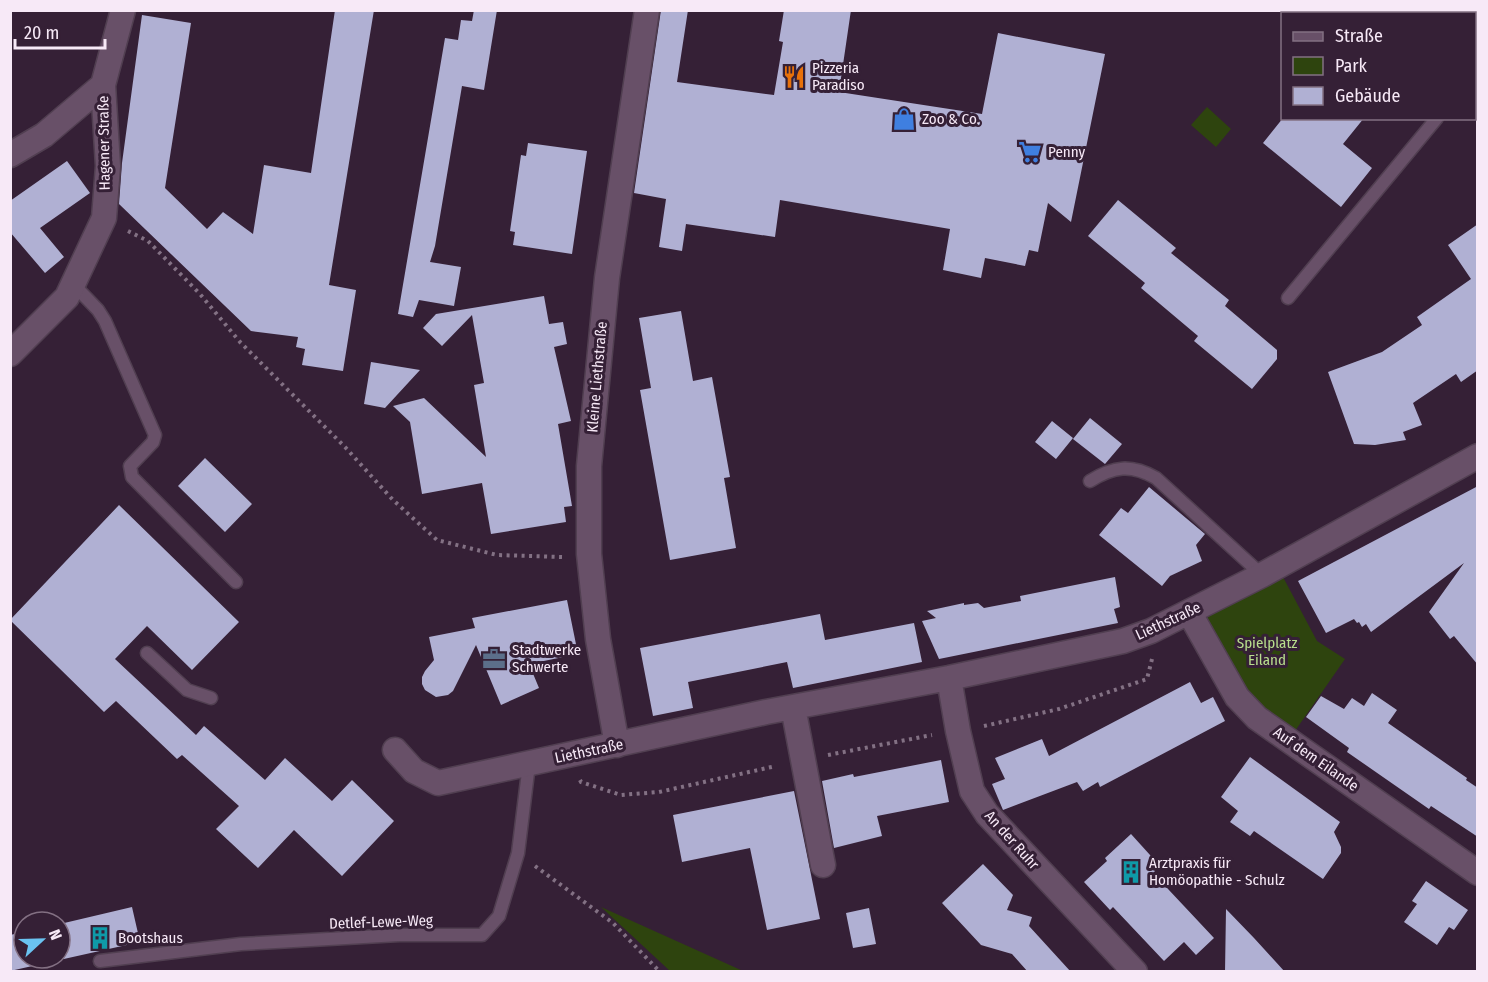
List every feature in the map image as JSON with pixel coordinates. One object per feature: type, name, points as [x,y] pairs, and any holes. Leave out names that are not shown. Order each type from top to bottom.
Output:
[{"type":"street","name":"Hagener Straße","points":[[13,351],[67,297],[104,218],[108,166],[104,86],[123,10]]},
{"type":"street","name":"Kleine Liethstraße","points":[[614,734],[598,639],[589,554],[589,466],[607,278],[647,10]]},
{"type":"street","points":[[10,155],[44,135],[104,86]]},
{"type":"street","name":"Liethstraße","points":[[395,750],[414,771],[438,783],[566,756],[614,734],[793,707],[949,678],[1123,641],[1151,631],[1262,574],[1478,456]]},
{"type":"street","name":"Auf dem Eilande","points":[[1189,612],[1237,697],[1257,718],[1478,873]]},
{"type":"street","name":"An der Ruhr","points":[[949,678],[972,791],[987,814],[1135,972]]},
{"type":"street","points":[[793,707],[823,865]]},
{"type":"lane","points":[[1288,298],[1435,120]]},
{"type":"lane","points":[[74,284],[105,321],[155,435],[153,442],[130,466],[132,477],[236,582]]},
{"type":"lane","points":[[1090,481],[1103,472],[1118,469],[1130,468],[1144,471],[1155,478],[1262,574]]},
{"type":"lane","points":[[147,653],[187,690],[211,698]]},
{"type":"lane","name":"Detlef-Lewe-Weg","points":[[100,961],[241,944],[399,935],[482,936],[499,916],[518,853],[529,764]]},
{"type":"path","points":[[104,218],[148,241],[200,294],[240,342],[345,447],[393,500],[437,540],[496,555],[563,557],[589,554]]},
{"type":"path","points":[[566,756],[581,782],[621,795],[659,792],[803,760],[1002,723],[1059,709],[1147,679],[1152,660],[1151,631]]},
{"type":"path","points":[[518,853],[613,923],[660,972]]},
{"type":"green space","points":[[1207,107],[1231,129],[1216,147],[1191,125]]},
{"type":"green space","name":"Spielplatz Eiland","points":[[1283,577],[1317,641],[1345,659],[1288,741],[1257,718],[1194,621]]},
{"type":"green space","points":[[601,907],[743,971],[670,971]]},
{"type":"building","points":[[335,10],[374,10],[329,285],[356,290],[343,371],[302,365],[305,349],[296,347],[298,337],[251,331],[119,204],[122,163],[142,15],[191,23],[165,188],[207,229],[223,212],[253,234],[264,165],[311,173]]},
{"type":"building","points":[[474,10],[497,10],[484,90],[462,86],[435,246],[430,262],[461,267],[454,306],[419,300],[413,317],[398,314],[445,38],[458,40],[461,20],[472,21]]},
{"type":"building","points":[[661,10],[688,10],[677,82],[774,95],[783,42],[779,41],[784,10],[851,10],[839,92],[982,114],[998,33],[1105,54],[1071,222],[1048,203],[1038,252],[1029,250],[1025,266],[985,258],[981,278],[943,270],[950,229],[780,200],[775,237],[686,224],[682,251],[659,247],[666,199],[634,193]]},
{"type":"building","points":[[1281,120],[1362,120],[1343,144],[1372,168],[1341,207],[1263,143]]},
{"type":"building","points":[[528,143],[587,151],[572,254],[513,245],[515,232],[510,231],[521,155],[526,156]]},
{"type":"building","points":[[67,161],[90,193],[40,228],[64,257],[45,273],[10,232],[10,201]]},
{"type":"building","points":[[1118,200],[1176,248],[1171,253],[1229,300],[1225,306],[1277,350],[1277,359],[1252,389],[1194,341],[1198,336],[1141,288],[1145,283],[1088,236]]},
{"type":"building","points":[[1478,224],[1478,370],[1461,382],[1456,374],[1413,403],[1422,425],[1403,432],[1406,440],[1375,445],[1354,444],[1328,372],[1382,352],[1422,325],[1417,317],[1471,279],[1448,245]]},
{"type":"building","points":[[544,296],[549,324],[563,322],[567,344],[554,347],[571,421],[558,424],[572,506],[564,507],[566,522],[491,534],[482,483],[422,494],[410,422],[393,406],[424,398],[486,457],[474,385],[484,383],[472,315],[442,346],[423,328],[436,314]]},
{"type":"building","points":[[681,311],[693,381],[712,377],[730,477],[724,478],[736,548],[670,560],[640,390],[651,388],[639,318]]},
{"type":"building","points":[[371,362],[420,370],[385,408],[364,404]]},
{"type":"building","points":[[1090,418],[1122,444],[1105,464],[1073,439]]},
{"type":"building","points":[[1052,421],[1073,438],[1056,459],[1035,442]]},
{"type":"building","points":[[205,458],[252,504],[225,532],[178,486]]},
{"type":"building","points":[[1478,486],[1478,665],[1454,636],[1450,639],[1429,612],[1464,563],[1371,632],[1366,624],[1362,627],[1354,619],[1326,633],[1298,581]]},
{"type":"building","points":[[1149,487],[1205,534],[1196,545],[1202,561],[1170,576],[1162,586],[1099,535],[1121,508],[1128,513]]},
{"type":"building","points":[[119,505],[239,622],[192,670],[147,626],[115,659],[196,735],[204,726],[265,780],[285,758],[332,801],[352,780],[394,821],[342,876],[294,830],[258,868],[216,829],[239,806],[182,755],[177,759],[116,701],[104,712],[10,620]]},
{"type":"building","points":[[1115,577],[1120,607],[1114,609],[1118,623],[939,659],[922,621],[936,618],[927,611],[964,603],[964,605],[978,603],[984,608],[1021,601],[1020,596]]},
{"type":"building","name":"Stadtwerke Schwerte","points":[[567,600],[578,654],[529,664],[539,688],[501,705],[476,645],[453,691],[448,695],[436,697],[425,690],[422,677],[434,660],[429,637],[475,628],[472,618]]},
{"type":"building","points":[[820,614],[825,640],[914,623],[922,662],[793,688],[787,662],[688,682],[693,708],[653,716],[640,648]]},
{"type":"building","points":[[1190,682],[1201,703],[1213,697],[1225,721],[1100,787],[1098,782],[1083,791],[1077,782],[1003,810],[992,784],[1005,779],[995,758],[1042,739],[1049,756]]},
{"type":"building","points":[[1372,693],[1397,710],[1388,723],[1478,788],[1478,837],[1431,806],[1429,809],[1347,752],[1349,748],[1306,717],[1321,696],[1344,709],[1352,698],[1364,706]]},
{"type":"building","points":[[1250,757],[1340,822],[1334,832],[1341,847],[1341,853],[1323,879],[1254,831],[1250,836],[1230,822],[1238,811],[1221,797]]},
{"type":"building","points":[[941,760],[949,802],[877,816],[882,836],[834,848],[822,781]]},
{"type":"building","points":[[794,791],[820,919],[767,930],[750,848],[682,862],[673,815]]},
{"type":"building","points":[[1131,834],[1160,866],[1153,873],[1214,938],[1196,955],[1184,942],[1164,961],[1113,907],[1110,910],[1084,882]]},
{"type":"building","points":[[983,864],[1013,895],[1007,910],[1032,917],[1029,926],[1071,972],[1028,972],[1012,954],[981,945],[942,903]]},
{"type":"building","points":[[1426,881],[1468,910],[1454,930],[1449,927],[1437,945],[1404,922],[1417,904],[1412,901]]},
{"type":"building","name":"Bootshaus","points":[[132,907],[140,942],[72,957],[72,921]]},
{"type":"building","points":[[869,908],[876,944],[853,948],[846,913]]},
{"type":"building","points":[[1226,909],[1254,938],[1285,972],[1225,972]]},
{"type":"building","name":"Bootshaus","points":[[10,935],[12,935],[12,970],[14,970],[10,971]]},
{"type":"place","name":"Pizzeria Paradiso","points":[[794,77]]},
{"type":"place","name":"Zoo & Co.","points":[[904,119]]},
{"type":"place","name":"Penny","points":[[1030,152]]},
{"type":"place","name":"Stadtwerke Schwerte","points":[[494,659]]},
{"type":"place","name":"Arztpraxis für Homöopathie - Schulz","points":[[1131,872]]},
{"type":"place","name":"Bootshaus","points":[[100,938]]}]
